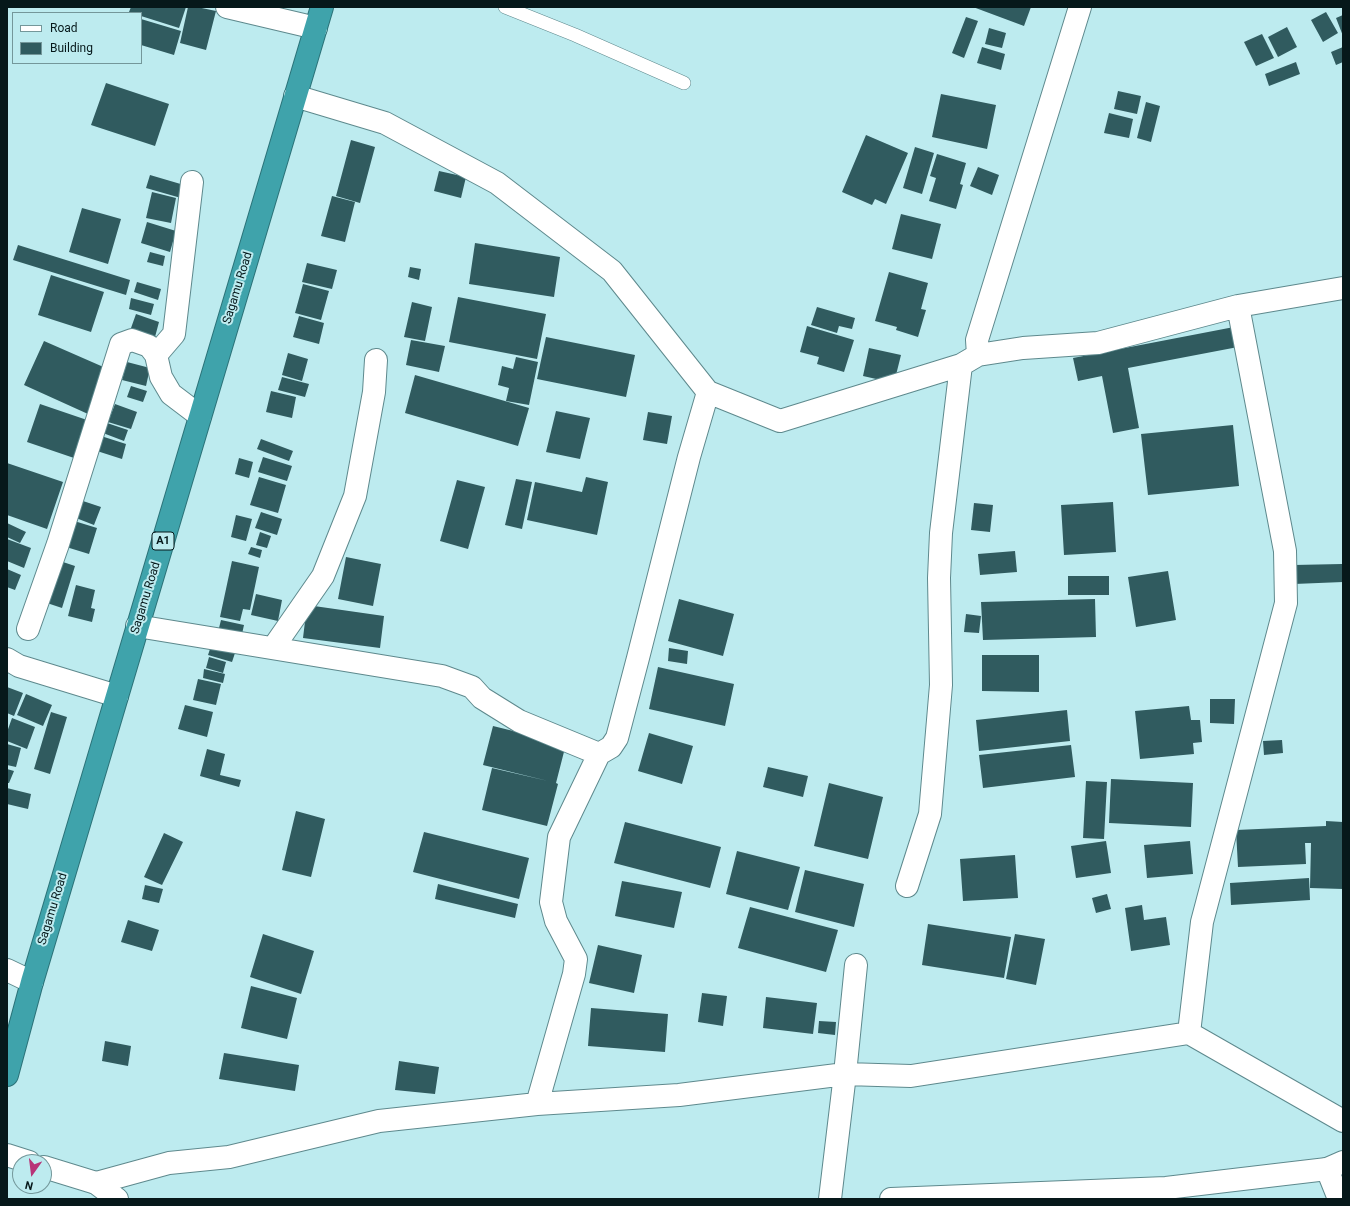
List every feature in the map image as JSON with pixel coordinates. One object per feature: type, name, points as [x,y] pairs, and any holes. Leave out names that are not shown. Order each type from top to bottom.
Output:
[{"type":"highway","name":"Sagamu Road","points":[[7,1075],[32,982],[322,7]]},
{"type":"street","points":[[907,886],[930,814],[941,685],[939,578],[940,533],[970,360],[1080,7]]},
{"type":"street","points":[[235,8],[316,28]]},
{"type":"street","points":[[295,96],[385,124],[497,183],[612,271],[708,392],[780,421],[970,360],[1023,348],[1098,343],[1238,306],[1343,288]]},
{"type":"street","points":[[156,355],[174,334],[192,182]]},
{"type":"street","points":[[1189,1033],[1202,922],[1286,602],[1285,551],[1238,306]]},
{"type":"street","points":[[28,629],[58,544],[121,344],[132,340],[149,346],[156,355],[161,376],[171,394],[200,416]]},
{"type":"street","points":[[273,648],[323,576],[355,496],[374,392],[376,360]]},
{"type":"street","points":[[537,1104],[574,974],[576,959],[556,921],[551,902],[559,837],[599,754],[611,747],[617,738],[689,457],[708,392]]},
{"type":"street","points":[[138,626],[442,676],[472,688],[482,698],[519,722],[599,754]]},
{"type":"street","points":[[7,659],[19,666],[117,696]]},
{"type":"street","points":[[830,1199],[856,965]]},
{"type":"street","points":[[7,970],[32,982]]},
{"type":"street","points":[[96,1184],[169,1163],[229,1157],[379,1121],[537,1104],[679,1095],[845,1074],[911,1076],[1189,1033],[1343,1121]]},
{"type":"street","points":[[891,1199],[1166,1188],[1335,1166],[1339,1199]]},
{"type":"street","points":[[52,1170],[96,1184],[117,1199]]},
{"type":"lane","points":[[505,7],[575,35],[684,82]]},
{"type":"building","points":[[131,7],[186,7],[179,28],[142,16],[142,12],[129,12]]},
{"type":"building","points":[[188,7],[197,7],[216,11],[206,50],[180,43]]},
{"type":"building","points":[[973,7],[1031,7],[1024,26]]},
{"type":"building","points":[[1326,12],[1338,33],[1323,42],[1311,20]]},
{"type":"building","points":[[1343,15],[1343,36],[1336,18]]},
{"type":"building","points":[[966,17],[978,21],[964,58],[952,53]]},
{"type":"building","points":[[142,19],[181,31],[174,55],[142,45]]},
{"type":"building","points":[[1287,27],[1297,47],[1278,57],[1268,37]]},
{"type":"building","points":[[989,28],[1006,33],[1002,48],[985,44]]},
{"type":"building","points":[[1262,34],[1274,58],[1256,66],[1244,42]]},
{"type":"building","points":[[982,47],[1005,54],[1001,70],[977,63]]},
{"type":"building","points":[[1343,47],[1343,62],[1336,65],[1331,52]]},
{"type":"building","points":[[1296,62],[1300,74],[1269,86],[1265,74]]},
{"type":"building","points":[[106,83],[169,104],[155,146],[91,125]]},
{"type":"building","points":[[1118,91],[1141,96],[1137,114],[1114,109]]},
{"type":"building","points":[[941,94],[996,105],[987,149],[932,137]]},
{"type":"building","points":[[1146,102],[1160,106],[1151,142],[1137,138]]},
{"type":"building","points":[[1109,113],[1133,119],[1129,138],[1104,133]]},
{"type":"building","points":[[866,135],[908,153],[886,204],[875,199],[872,205],[842,192]]},
{"type":"building","points":[[351,140],[375,147],[360,203],[336,196]]},
{"type":"building","points":[[915,147],[934,153],[922,194],[903,188]]},
{"type":"building","points":[[937,154],[966,163],[960,184],[963,185],[956,209],[929,201],[936,178],[930,176]]},
{"type":"building","points":[[978,167],[999,175],[992,195],[970,186]]},
{"type":"building","points":[[439,171],[466,177],[461,198],[434,191]]},
{"type":"building","points":[[150,175],[184,185],[181,198],[146,188]]},
{"type":"building","points":[[152,192],[176,198],[171,223],[146,218]]},
{"type":"building","points":[[332,196],[355,202],[345,242],[321,236]]},
{"type":"building","points":[[82,208],[121,219],[108,264],[69,252]]},
{"type":"building","points":[[901,214],[941,224],[932,259],[892,249]]},
{"type":"building","points":[[147,222],[176,231],[170,252],[141,243]]},
{"type":"building","points":[[475,243],[560,257],[554,297],[469,284]]},
{"type":"building","points":[[18,245],[130,280],[126,295],[13,260]]},
{"type":"building","points":[[150,252],[165,256],[163,266],[147,262]]},
{"type":"building","points":[[307,263],[337,270],[332,289],[302,282]]},
{"type":"building","points":[[410,267],[421,269],[419,280],[408,277]]},
{"type":"building","points":[[889,272],[928,283],[921,309],[926,310],[918,337],[896,330],[897,327],[875,321]]},
{"type":"building","points":[[51,275],[104,292],[91,332],[38,315]]},
{"type":"building","points":[[137,282],[161,289],[158,300],[134,292]]},
{"type":"building","points":[[303,284],[329,291],[321,320],[295,313]]},
{"type":"building","points":[[458,297],[546,314],[537,359],[449,342]]},
{"type":"building","points":[[131,298],[154,304],[151,315],[129,309]]},
{"type":"building","points":[[412,302],[432,307],[425,341],[404,337]]},
{"type":"building","points":[[817,307],[855,318],[852,329],[839,326],[837,333],[811,325]]},
{"type":"building","points":[[136,314],[159,322],[155,337],[131,328]]},
{"type":"building","points":[[299,316],[324,323],[319,344],[293,337]]},
{"type":"building","points":[[807,326],[854,340],[844,372],[817,364],[819,357],[800,352]]},
{"type":"building","points":[[1234,327],[1238,347],[1128,368],[1139,428],[1113,433],[1102,376],[1078,381],[1073,358]]},
{"type":"building","points":[[546,337],[635,355],[626,397],[537,379]]},
{"type":"building","points":[[411,340],[445,346],[439,372],[406,365]]},
{"type":"building","points":[[44,341],[108,369],[88,414],[24,385]]},
{"type":"building","points":[[869,348],[901,355],[894,383],[863,376]]},
{"type":"building","points":[[288,353],[308,359],[302,381],[282,375]]},
{"type":"building","points":[[516,357],[538,362],[529,405],[506,401],[509,388],[498,385],[502,366],[513,369]]},
{"type":"building","points":[[127,362],[150,368],[146,386],[122,380]]},
{"type":"building","points":[[415,375],[529,408],[518,446],[405,413]]},
{"type":"building","points":[[282,377],[309,384],[305,397],[278,390]]},
{"type":"building","points":[[131,386],[147,391],[143,402],[127,397]]},
{"type":"building","points":[[271,391],[296,397],[292,418],[266,412]]},
{"type":"building","points":[[40,404],[87,420],[74,458],[27,442]]},
{"type":"building","points":[[115,404],[137,412],[131,429],[108,422]]},
{"type":"building","points":[[556,411],[590,418],[580,459],[546,452]]},
{"type":"building","points":[[648,412],[672,416],[667,444],[643,440]]},
{"type":"building","points":[[107,423],[128,430],[124,441],[103,433]]},
{"type":"building","points":[[1233,425],[1239,486],[1148,495],[1141,434]]},
{"type":"building","points":[[101,436],[126,444],[122,459],[97,451]]},
{"type":"building","points":[[261,439],[293,451],[289,461],[257,449]]},
{"type":"building","points":[[263,457],[292,466],[287,481],[258,472]]},
{"type":"building","points":[[239,458],[253,462],[249,478],[235,474]]},
{"type":"building","points":[[7,463],[63,482],[47,529],[7,515]]},
{"type":"building","points":[[259,477],[286,485],[278,513],[250,505]]},
{"type":"building","points":[[586,477],[608,482],[597,535],[527,520],[535,482],[582,492]]},
{"type":"building","points":[[516,479],[532,482],[522,529],[505,525]]},
{"type":"building","points":[[457,480],[485,487],[468,549],[440,541]]},
{"type":"building","points":[[83,501],[101,507],[94,525],[76,518]]},
{"type":"building","points":[[1113,502],[1116,552],[1064,555],[1061,505]]},
{"type":"building","points":[[974,503],[993,505],[990,532],[971,530]]},
{"type":"building","points":[[261,512],[282,519],[277,535],[255,528]]},
{"type":"building","points":[[236,515],[252,519],[246,541],[231,537]]},
{"type":"building","points":[[71,520],[97,528],[89,554],[63,546]]},
{"type":"building","points":[[7,523],[26,532],[20,543],[7,537]]},
{"type":"building","points":[[260,532],[271,536],[267,548],[256,545]]},
{"type":"building","points":[[7,539],[31,548],[24,568],[7,561]]},
{"type":"building","points":[[251,547],[262,550],[260,558],[248,554]]},
{"type":"building","points":[[1015,551],[1017,572],[980,575],[978,554]]},
{"type":"building","points":[[346,557],[381,564],[373,606],[338,599]]},
{"type":"building","points":[[60,561],[75,566],[62,608],[47,603]]},
{"type":"building","points":[[232,561],[259,567],[250,610],[243,609],[240,621],[220,617]]},
{"type":"building","points":[[1342,564],[1343,582],[1294,584],[1294,565]]},
{"type":"building","points":[[7,569],[21,575],[15,590],[7,587]]},
{"type":"building","points":[[1168,571],[1176,620],[1136,627],[1128,577]]},
{"type":"building","points":[[1068,576],[1109,576],[1109,595],[1068,595]]},
{"type":"building","points":[[76,585],[95,590],[91,608],[95,609],[92,622],[68,616]]},
{"type":"building","points":[[256,594],[282,600],[278,621],[251,615]]},
{"type":"building","points":[[679,599],[734,614],[723,656],[668,641]]},
{"type":"building","points":[[1095,599],[1096,637],[983,640],[981,602]]},
{"type":"building","points":[[307,605],[384,616],[380,648],[303,638]]},
{"type":"building","points":[[966,614],[981,616],[979,633],[964,632]]},
{"type":"building","points":[[221,620],[244,625],[242,634],[219,628]]},
{"type":"building","points":[[212,643],[236,650],[232,662],[208,655]]},
{"type":"building","points":[[669,648],[688,651],[687,664],[668,661]]},
{"type":"building","points":[[982,655],[1039,655],[1039,692],[982,691]]},
{"type":"building","points":[[209,657],[226,662],[223,673],[206,668]]},
{"type":"building","points":[[658,667],[734,684],[725,726],[649,709]]},
{"type":"building","points":[[204,669],[225,674],[223,683],[203,678]]},
{"type":"building","points":[[198,679],[221,684],[216,705],[193,700]]},
{"type":"building","points":[[7,687],[23,693],[14,716],[7,713]]},
{"type":"building","points":[[26,694],[52,705],[43,726],[17,715]]},
{"type":"building","points":[[1210,699],[1235,699],[1234,724],[1210,723]]},
{"type":"building","points":[[185,705],[213,712],[207,737],[178,729]]},
{"type":"building","points":[[1189,706],[1191,720],[1200,720],[1202,742],[1193,743],[1194,754],[1140,759],[1135,711]]},
{"type":"building","points":[[1067,710],[1070,741],[979,751],[976,720]]},
{"type":"building","points":[[51,712],[67,717],[50,774],[34,769]]},
{"type":"building","points":[[12,718],[35,727],[27,749],[7,741],[7,732]]},
{"type":"building","points":[[493,726],[566,744],[556,783],[558,784],[547,826],[482,810],[492,768],[548,781],[483,765]]},
{"type":"building","points":[[649,733],[693,746],[682,784],[638,771]]},
{"type":"building","points":[[1282,740],[1283,753],[1264,755],[1263,741]]},
{"type":"building","points":[[7,744],[21,748],[16,767],[7,765]]},
{"type":"building","points":[[1071,745],[1075,777],[983,788],[979,755]]},
{"type":"building","points":[[207,749],[225,754],[220,775],[241,780],[239,787],[200,776]]},
{"type":"building","points":[[768,767],[808,776],[803,797],[763,787]]},
{"type":"building","points":[[7,769],[14,771],[9,783],[7,783]]},
{"type":"building","points":[[1111,779],[1193,783],[1191,827],[1109,823]]},
{"type":"building","points":[[1086,781],[1107,782],[1104,839],[1083,838]]},
{"type":"building","points":[[829,783],[883,797],[868,859],[814,846]]},
{"type":"building","points":[[7,788],[31,794],[28,809],[7,804]]},
{"type":"building","points":[[296,811],[325,819],[311,877],[282,870]]},
{"type":"building","points":[[1326,821],[1343,822],[1343,889],[1310,888],[1311,843],[1305,843],[1306,864],[1238,867],[1236,830],[1326,826]]},
{"type":"building","points":[[625,822],[721,847],[710,888],[614,863]]},
{"type":"building","points":[[424,832],[529,858],[519,899],[413,872]]},
{"type":"building","points":[[164,833],[183,842],[162,885],[144,877]]},
{"type":"building","points":[[1106,841],[1111,873],[1076,878],[1071,846]]},
{"type":"building","points":[[1190,841],[1193,874],[1147,878],[1144,845]]},
{"type":"building","points":[[737,851],[800,867],[788,910],[726,894]]},
{"type":"building","points":[[1015,855],[1018,898],[963,901],[960,859]]},
{"type":"building","points":[[805,870],[864,884],[854,927],[795,912]]},
{"type":"building","points":[[1309,878],[1310,900],[1231,905],[1230,883]]},
{"type":"building","points":[[622,881],[682,892],[674,928],[615,916]]},
{"type":"building","points":[[438,884],[518,904],[515,918],[435,899]]},
{"type":"building","points":[[145,885],[163,889],[159,903],[142,899]]},
{"type":"building","points":[[1107,894],[1111,909],[1096,913],[1092,898]]},
{"type":"building","points":[[1142,905],[1144,920],[1166,917],[1170,945],[1131,951],[1125,908]]},
{"type":"building","points":[[750,907],[838,930],[826,972],[738,948]]},
{"type":"building","points":[[128,920],[159,930],[152,951],[121,942]]},
{"type":"building","points":[[928,924],[1011,937],[1004,978],[922,965]]},
{"type":"building","points":[[263,934],[314,951],[301,994],[250,977]]},
{"type":"building","points":[[1015,934],[1045,939],[1036,985],[1006,979]]},
{"type":"building","points":[[598,945],[642,955],[634,993],[589,983]]},
{"type":"building","points":[[251,986],[297,998],[287,1039],[241,1028]]},
{"type":"building","points":[[702,993],[727,996],[723,1026],[698,1022]]},
{"type":"building","points":[[766,997],[817,1003],[813,1034],[763,1028]]},
{"type":"building","points":[[591,1008],[668,1014],[665,1052],[588,1046]]},
{"type":"building","points":[[819,1021],[836,1022],[835,1035],[818,1033]]},
{"type":"building","points":[[105,1041],[131,1046],[128,1066],[102,1061]]},
{"type":"building","points":[[224,1053],[299,1065],[295,1091],[219,1079]]},
{"type":"building","points":[[399,1061],[439,1067],[435,1094],[395,1090]]}]
